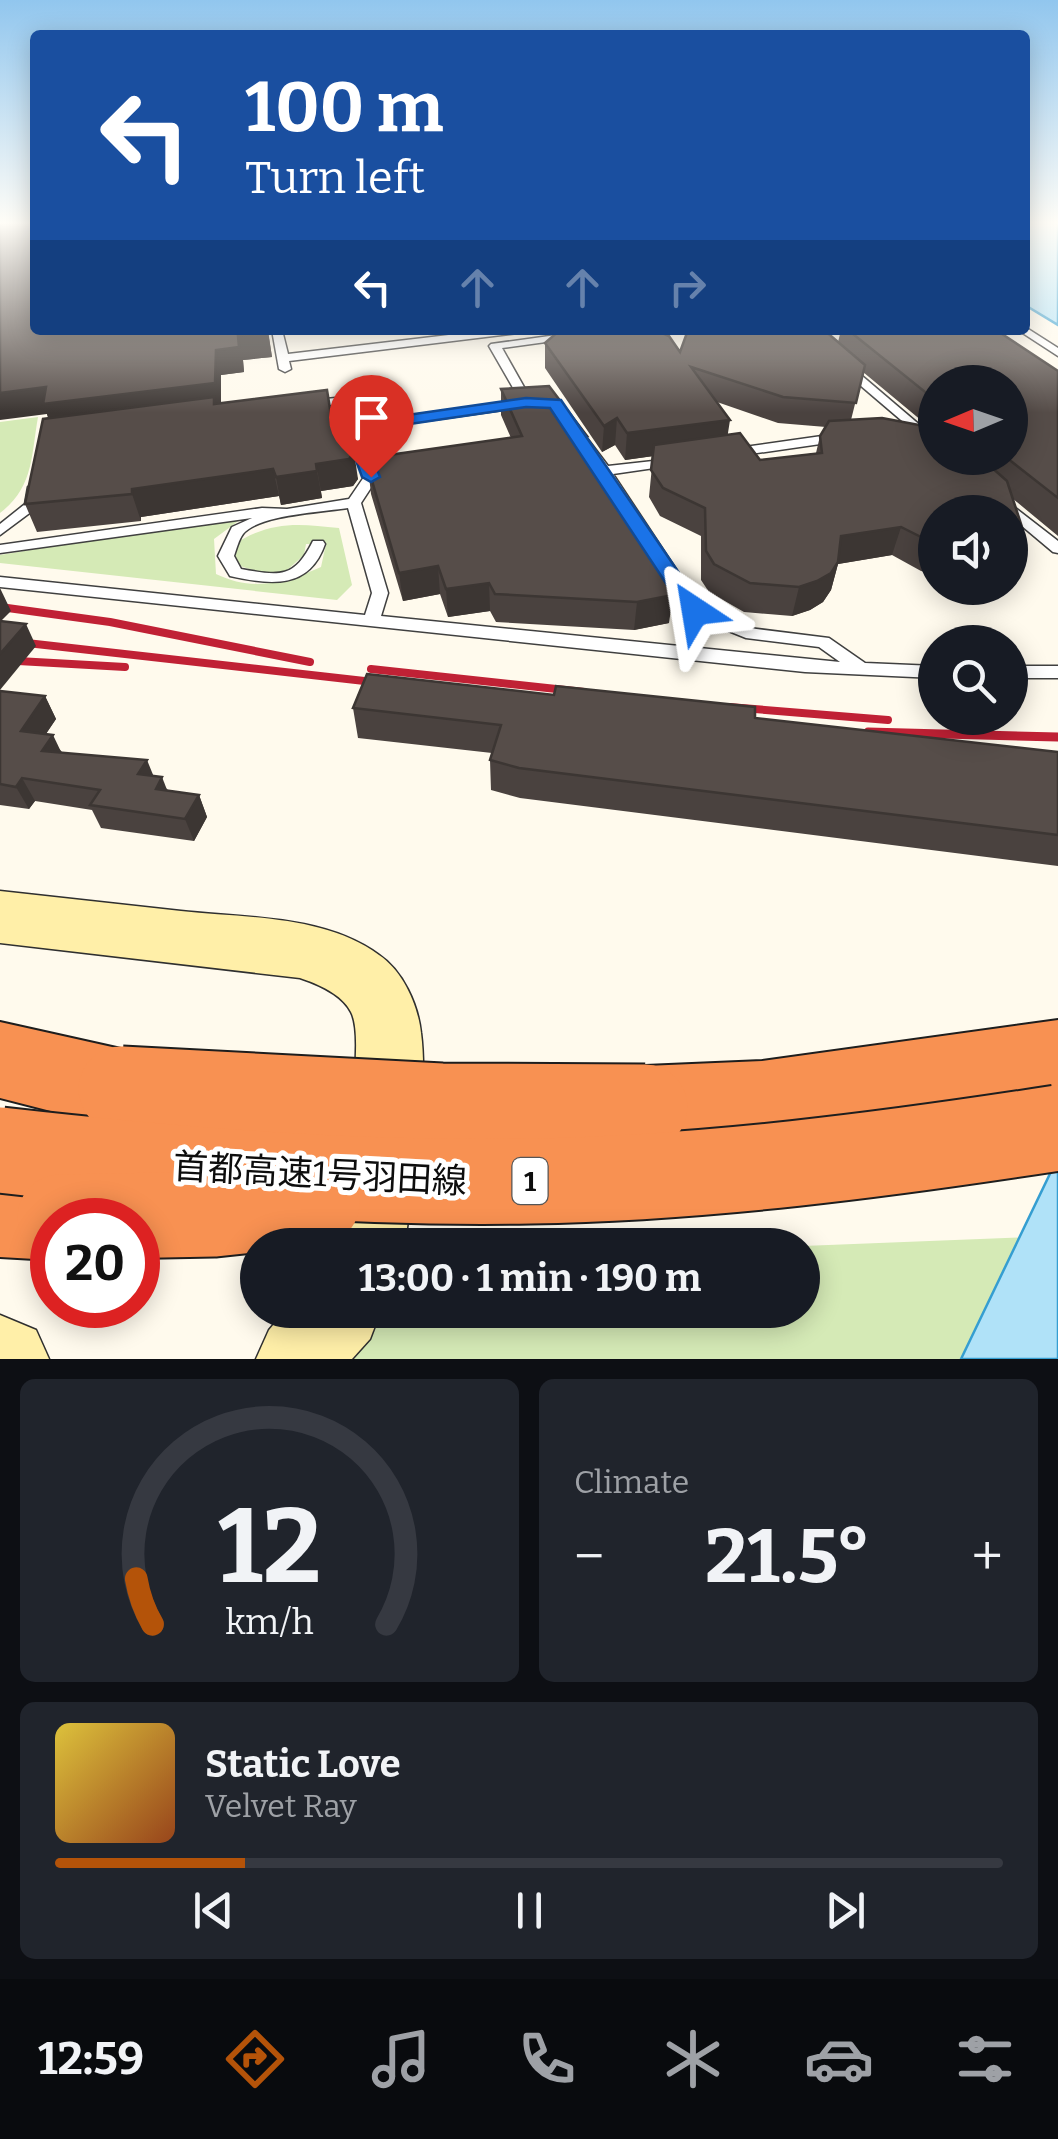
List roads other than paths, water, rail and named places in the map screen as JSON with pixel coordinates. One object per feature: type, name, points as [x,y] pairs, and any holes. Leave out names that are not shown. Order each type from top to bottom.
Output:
[{"type":"highway","points":[[0,1078],[121,1089],[441,1106],[645,1108],[762,1101],[1058,1058]]},
{"type":"highway","points":[[0,1060],[121,1089]]},
{"type":"highway","name":"首都高速1号羽田線","points":[[0,1150],[192,1170],[328,1178],[529,1181],[794,1163],[1058,1128]]},
{"type":"highway","points":[[0,1213],[60,1217],[214,1214],[529,1181]]},
{"type":"street","points":[[0,917],[300,951],[332,960],[356,974],[382,1004],[392,1048],[368,1228]]},
{"type":"street","points":[[298,1359],[325,1328]]},
{"type":"lane","points":[[277,335],[285,370],[328,364]]},
{"type":"lane","points":[[283,358],[476,335]]},
{"type":"lane","points":[[352,428],[534,403],[495,346],[585,335]]},
{"type":"lane","points":[[1030,335],[1058,353]]},
{"type":"lane","points":[[830,354],[918,430]]},
{"type":"lane","points":[[286,407],[342,400],[371,477],[354,503],[380,593],[372,621]]},
{"type":"lane","points":[[565,416],[695,611],[746,633],[822,642],[862,670]]},
{"type":"lane","points":[[894,430],[914,427]]},
{"type":"lane","points":[[720,454],[856,435]]},
{"type":"lane","points":[[604,471],[681,460]]},
{"type":"lane","points":[[0,531],[32,506],[38,472]]},
{"type":"lane","points":[[990,492],[1058,549]]},
{"type":"lane","points":[[0,549],[354,503]]},
{"type":"lane","points":[[274,512],[237,530],[226,556],[235,573],[272,579],[294,576],[315,557],[318,544]]},
{"type":"lane","points":[[0,582],[862,670],[918,672]]},
{"type":"lane","points":[[1028,672],[1058,672]]},
{"type":"water","points":[[1030,286],[1058,286],[1058,325],[1030,308]]},
{"type":"water","points":[[1058,1157],[1058,1359],[961,1359]]},
{"type":"railway","points":[[0,607],[110,622],[310,662]]},
{"type":"railway","points":[[0,640],[391,684]]},
{"type":"railway","points":[[0,660],[125,667]]},
{"type":"railway","points":[[371,669],[584,692]]},
{"type":"railway","points":[[729,707],[888,720]]},
{"type":"railway","points":[[868,732],[1058,737]]}]
